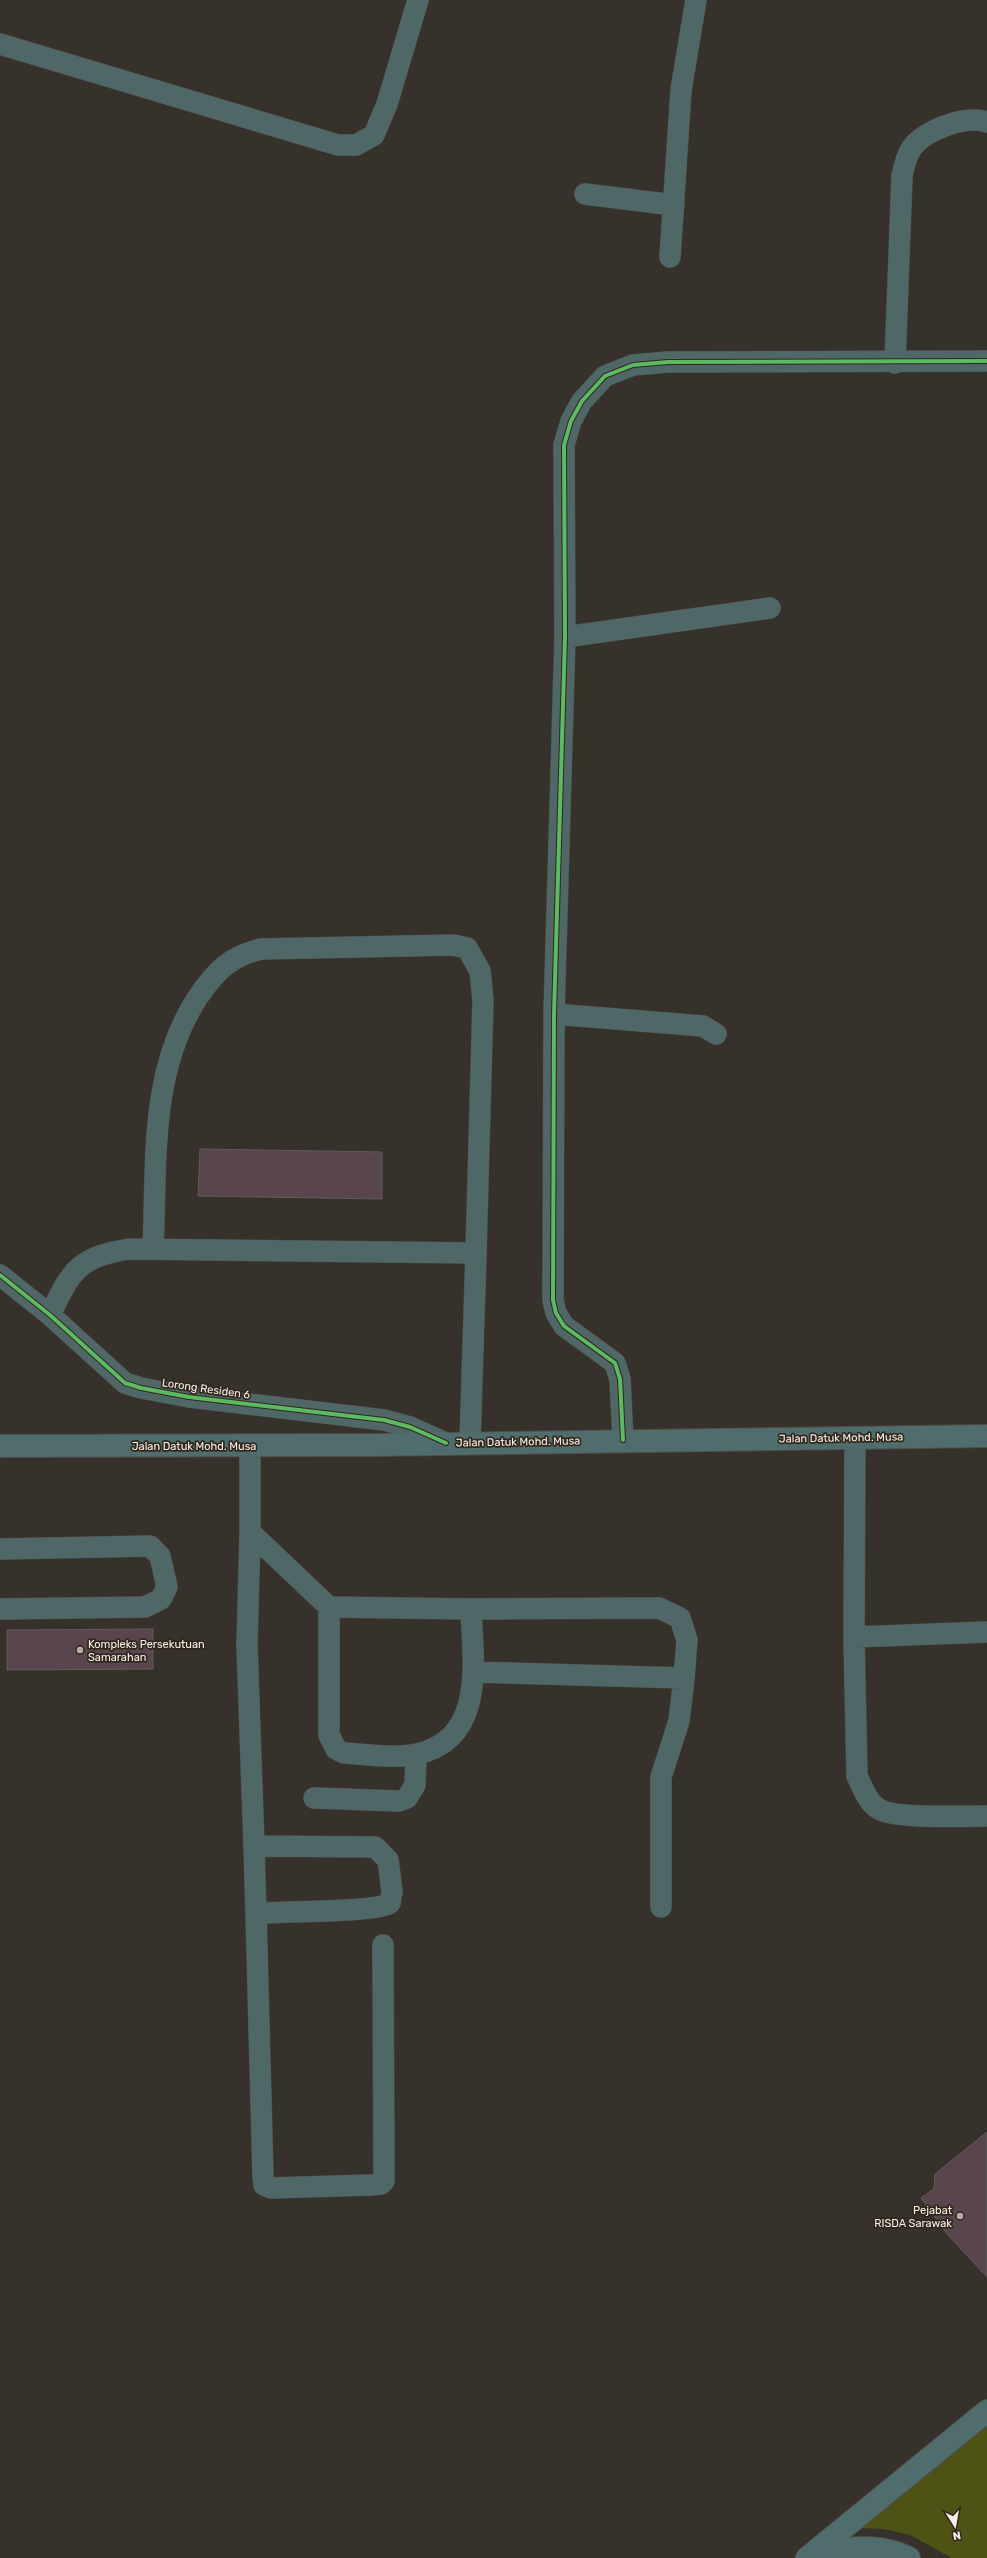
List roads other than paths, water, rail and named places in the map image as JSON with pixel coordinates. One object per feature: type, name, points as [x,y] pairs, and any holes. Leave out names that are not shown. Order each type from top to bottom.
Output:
[{"type":"main road","name":"Jalan Datuk Mohd. Musa","points":[[0,1446],[250,1446],[987,1436]]},
{"type":"main road","points":[[807,2558],[987,2411]]},
{"type":"main road","points":[[807,2558],[838,2549],[871,2548],[909,2558]]},
{"type":"street","points":[[0,44],[338,145],[356,145],[374,135],[387,104],[418,0]]},
{"type":"street","points":[[670,257],[681,90],[696,0]]},
{"type":"street","points":[[895,363],[902,176],[907,158],[916,144],[942,126],[977,120],[987,122]]},
{"type":"street","points":[[585,194],[674,205]]},
{"type":"street","points":[[623,1440],[620,1379],[615,1363],[564,1326],[556,1313],[552,1300],[554,1014],[565,637],[564,445],[571,421],[582,401],[605,376],[633,365],[668,362],[895,363],[987,361]]},
{"type":"street","points":[[565,637],[770,608]]},
{"type":"street","points":[[153,1248],[161,1088],[180,1025],[216,972],[246,953],[261,949],[453,945],[467,948],[478,966],[482,987],[470,1442]]},
{"type":"street","points":[[554,1014],[702,1026],[716,1034]]},
{"type":"street","points":[[50,1315],[66,1282],[89,1260],[113,1251],[153,1248],[476,1253]]},
{"type":"street","name":"Lorong Residen 6","points":[[0,1275],[50,1315],[124,1382],[141,1388],[189,1397],[384,1420],[410,1427],[446,1443]]},
{"type":"street","points":[[855,1438],[854,1637],[857,1776],[866,1795],[880,1811],[897,1814],[987,1816]]},
{"type":"street","points":[[250,1446],[250,1532],[247,1645],[264,2185],[271,2188],[370,2185],[381,2184],[384,2181],[383,1945]]},
{"type":"street","points":[[250,1532],[329,1607],[471,1609],[659,1608],[680,1618],[686,1634],[680,1721],[661,1777],[661,1907]]},
{"type":"street","points":[[0,1549],[150,1546],[160,1556],[167,1587],[161,1599],[144,1607],[0,1609]]},
{"type":"street","points":[[329,1607],[328,1711],[329,1735],[332,1744],[338,1751],[344,1753],[416,1755],[444,1742],[463,1721],[472,1694],[474,1672],[471,1609]]},
{"type":"street","points":[[854,1637],[987,1632]]},
{"type":"street","points":[[474,1672],[684,1678]]},
{"type":"street","points":[[314,1798],[399,1801],[407,1798],[415,1785],[416,1755]]},
{"type":"street","points":[[254,1846],[375,1847],[388,1860],[392,1891],[390,1903],[384,1908],[256,1913]]},
{"type":"place","name":"Kompleks Persekutuan Samarahan","points":[[80,1650]]},
{"type":"place","name":"Pejabat RISDA Sarawak","points":[[960,2216]]}]
